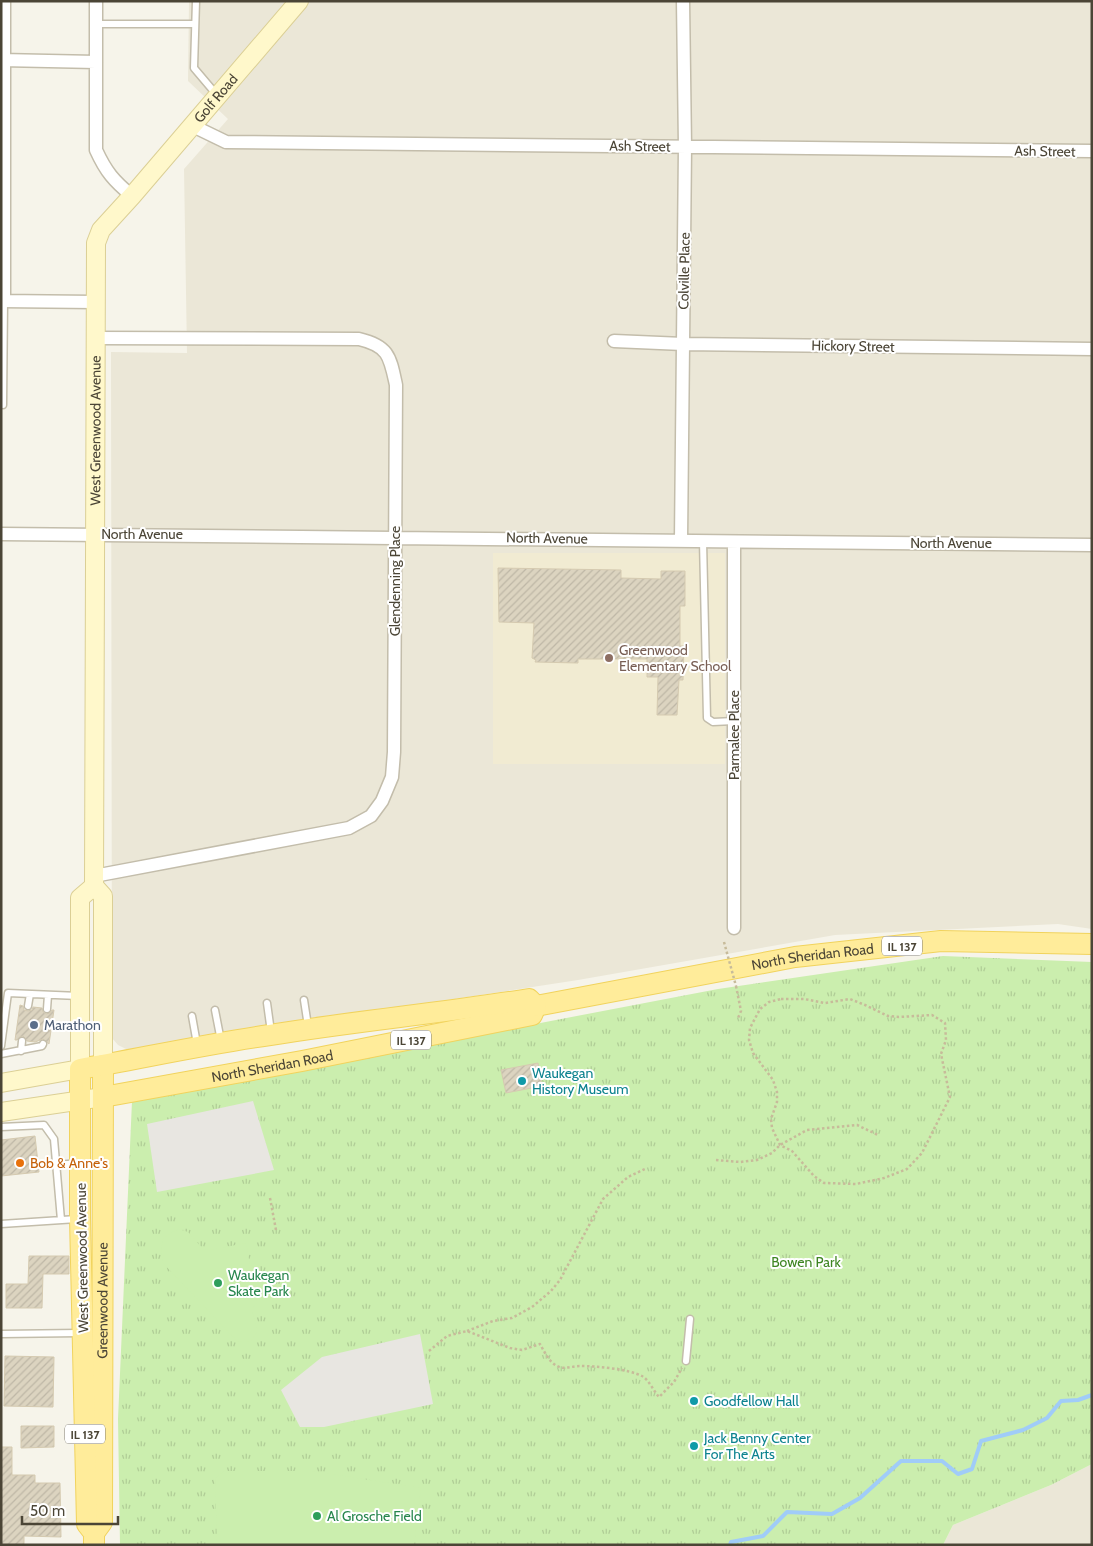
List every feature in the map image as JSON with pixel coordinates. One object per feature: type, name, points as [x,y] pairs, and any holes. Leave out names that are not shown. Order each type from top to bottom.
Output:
[{"type":"main road","name":"North Sheridan Road","points":[[536,1006],[795,957],[940,942],[1092,944]]},
{"type":"main road","name":"North Sheridan Road","points":[[80,1069],[271,1034],[426,1015],[529,999],[536,1006]]},
{"type":"main road","name":"North Sheridan Road","points":[[103,1097],[302,1061],[532,1015],[536,1006]]},
{"type":"main road","name":"Greenwood Avenue","points":[[94,1539],[102,1522],[103,1065]]},
{"type":"main road","name":"West Greenwood Avenue","points":[[80,1069],[80,1163],[71,1219],[83,1333],[87,1524],[94,1539]]},
{"type":"street","points":[[4,1],[3,301],[96,302]]},
{"type":"street","points":[[96,1],[96,150],[104,168],[114,181],[132,196]]},
{"type":"street","name":"Golf Road","points":[[132,196],[299,1]]},
{"type":"street","name":"Colville Place","points":[[680,540],[685,147],[683,1]]},
{"type":"street","points":[[3,60],[96,62]]},
{"type":"street","name":"Ash Street","points":[[192,126],[226,142],[1092,151]]},
{"type":"street","name":"West Greenwood Avenue","points":[[103,1065],[103,896],[94,881],[96,243],[101,230],[132,196]]},
{"type":"street","name":"Glendenning Place","points":[[94,881],[349,828],[371,816],[382,801],[392,777],[394,752],[396,385],[391,362],[386,353],[374,342],[359,339],[95,338]]},
{"type":"street","name":"Hickory Street","points":[[614,341],[683,344],[1092,349]]},
{"type":"street","name":"North Avenue","points":[[1,534],[395,536],[734,542],[1092,544]]},
{"type":"street","name":"Parmalee Place","points":[[734,542],[734,928]]},
{"type":"street","name":"West Greenwood Avenue","points":[[80,1069],[80,898],[94,881]]},
{"type":"street","name":"North Sheridan Road","points":[[1,1083],[80,1069]]},
{"type":"street","name":"North Sheridan Road","points":[[8,1117],[80,1100],[103,1097]]},
{"type":"lane","points":[[196,1],[194,68],[218,96]]},
{"type":"lane","points":[[96,24],[195,24]]},
{"type":"lane","points":[[3,301],[3,405]]},
{"type":"lane","points":[[703,541],[707,718],[713,722],[734,721]]},
{"type":"lane","points":[[1,1046],[8,993],[80,996]]},
{"type":"lane","points":[[28,1006],[30,994]]},
{"type":"lane","points":[[47,1009],[48,995]]},
{"type":"lane","points":[[304,1000],[308,1029]]},
{"type":"lane","points":[[267,1003],[271,1034]]},
{"type":"lane","points":[[215,1010],[221,1043]]},
{"type":"lane","points":[[192,1016],[197,1048]]},
{"type":"lane","points":[[21,1051],[22,1041]]},
{"type":"lane","points":[[1,1054],[42,1046],[43,1044]]},
{"type":"lane","points":[[1,1128],[8,1117],[44,1124],[48,1129],[54,1139],[57,1165],[71,1219],[1,1224]]},
{"type":"lane","points":[[57,1165],[80,1163]]},
{"type":"lane","points":[[686,1361],[690,1319]]},
{"type":"lane","points":[[1,1334],[83,1333]]},
{"type":"path","points":[[724,942],[741,1011],[738,1018]]},
{"type":"path","points":[[781,999],[804,999],[825,1003],[850,999],[888,1016],[932,1015],[946,1023],[946,1040],[941,1054],[950,1098],[922,1153],[907,1169],[884,1178],[856,1184],[824,1183],[814,1176],[792,1151],[780,1145],[772,1128],[771,1119],[777,1102],[774,1080],[753,1053],[749,1040],[750,1028],[760,1009],[769,1002],[781,999]]},
{"type":"path","points":[[716,1160],[740,1162],[756,1160],[772,1153],[780,1145],[807,1130],[857,1125],[878,1135]]},
{"type":"path","points":[[429,1352],[447,1336],[493,1321],[512,1318],[532,1307],[551,1291],[560,1280],[603,1200],[628,1177],[647,1168]]},
{"type":"path","points":[[270,1198],[276,1230]]},
{"type":"path","points":[[467,1331],[510,1348],[522,1350],[540,1344],[556,1366],[619,1370],[642,1376],[649,1381],[652,1390],[660,1397],[674,1382],[686,1361]]},
{"type":"shaded area","points":[[189,1],[1092,1],[1092,929],[1058,924],[835,935],[578,980],[130,1051],[118,1045],[112,1038],[111,352],[187,353],[184,169],[228,119],[188,81]]},
{"type":"shaded area","name":"Greenwood Elementary School","points":[[493,553],[725,553],[725,764],[493,764]]},
{"type":"shaded area","points":[[253,1101],[274,1170],[157,1192],[147,1124]]},
{"type":"shaded area","points":[[420,1334],[433,1404],[324,1427],[300,1427],[281,1390],[322,1357]]},
{"type":"shaded area","points":[[1092,1464],[1092,1545],[943,1545],[953,1525],[1051,1485]]},
{"type":"green space","name":"Bowen Park","points":[[943,956],[1092,962],[1092,1464],[1051,1485],[953,1525],[943,1545],[120,1545],[118,1419],[132,1101],[718,989]]},
{"type":"green space","name":"Waukegan Skate Park","points":[[179,1229],[188,1232],[203,1249],[210,1250],[246,1243],[257,1303],[252,1309],[257,1332],[251,1341],[238,1342],[163,1263],[161,1251],[163,1239]]},
{"type":"green space","name":"Al Grosche Field","points":[[225,1471],[312,1471],[421,1488],[414,1545],[217,1545],[215,1478]]},
{"type":"building","points":[[498,568],[621,570],[621,578],[661,579],[661,571],[685,571],[685,606],[680,606],[680,646],[684,646],[683,680],[679,680],[677,715],[657,715],[658,677],[647,677],[647,659],[578,659],[578,663],[535,662],[536,660],[532,658],[534,623],[499,622]]},
{"type":"building","name":"Marathon","points":[[20,1005],[23,1006],[24,1010],[28,1011],[32,1010],[33,1007],[42,1008],[46,1014],[54,1010],[49,1044],[43,1039],[35,1042],[27,1041],[23,1036],[15,1040]]},
{"type":"building","name":"Waukegan History Museum","points":[[538,1063],[542,1086],[506,1093],[501,1070]]},
{"type":"building","name":"Bob & Anne's","points":[[35,1136],[39,1172],[1,1176],[1,1140]]},
{"type":"building","points":[[29,1256],[69,1256],[69,1274],[43,1274],[42,1308],[6,1308],[6,1284],[28,1284]]},
{"type":"building","points":[[5,1356],[54,1357],[53,1407],[4,1406]]},
{"type":"building","points":[[21,1426],[54,1426],[54,1447],[21,1448]]},
{"type":"building","points":[[1,1447],[12,1447],[12,1475],[35,1475],[35,1483],[60,1483],[61,1537],[24,1536],[24,1545],[1,1545]]},
{"type":"waterway","points":[[730,1545],[731,1542],[763,1536],[787,1512],[832,1514],[860,1498],[901,1461],[942,1461],[958,1474],[972,1469],[981,1441],[1023,1430],[1047,1418],[1061,1401],[1078,1400],[1092,1395]]},
{"type":"place","name":"Greenwood Elementary School","points":[[609,658]]},
{"type":"place","name":"Marathon","points":[[34,1025]]},
{"type":"place","name":"Waukegan History Museum","points":[[522,1081]]},
{"type":"place","name":"Bob & Anne's","points":[[20,1163]]},
{"type":"place","name":"Waukegan Skate Park","points":[[218,1283]]},
{"type":"place","name":"Goodfellow Hall","points":[[694,1401]]},
{"type":"place","name":"Jack Benny Center For The Arts","points":[[694,1446]]},
{"type":"place","name":"Al Grosche Field","points":[[317,1516]]}]
